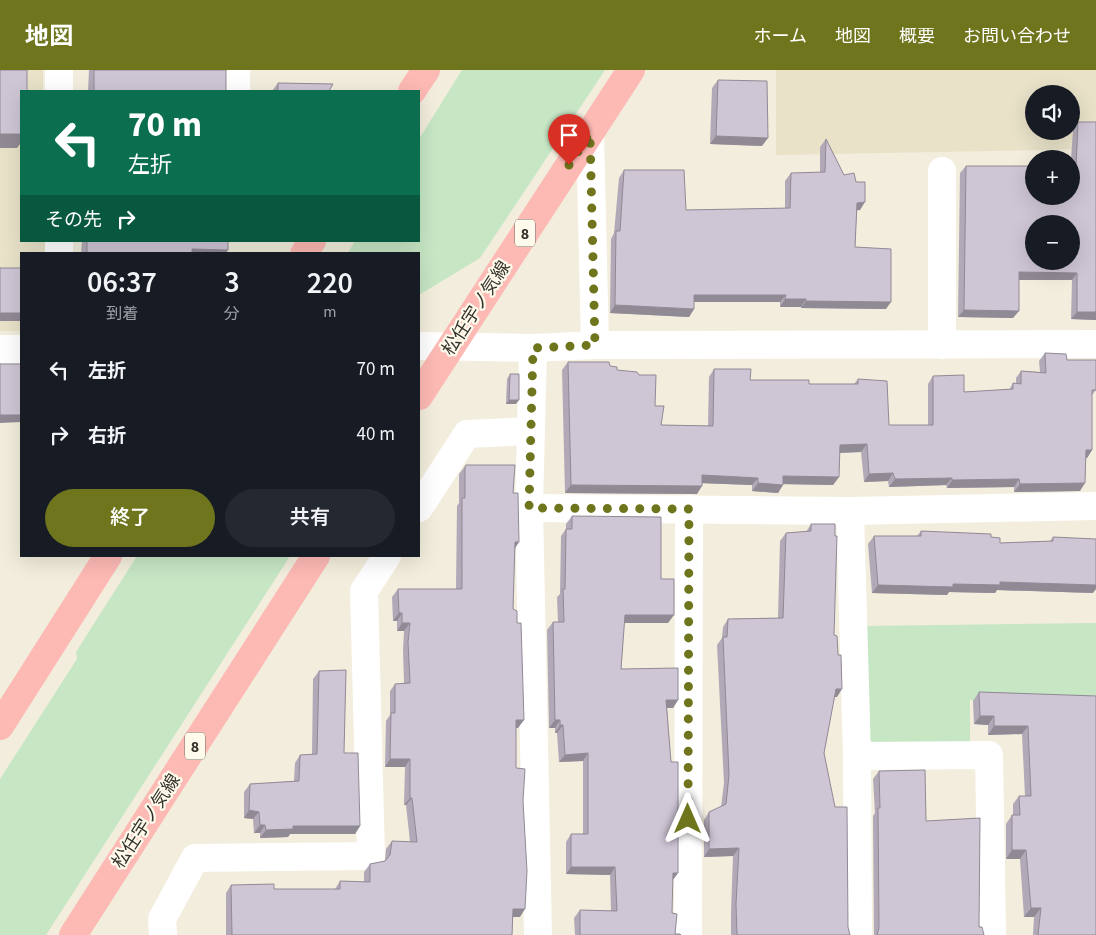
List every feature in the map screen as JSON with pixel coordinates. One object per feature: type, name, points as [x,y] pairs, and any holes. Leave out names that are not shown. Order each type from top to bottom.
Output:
[{"type":"main road","points":[[413,90],[426,70]]},
{"type":"main road","name":"松任宇ノ気線","points":[[420,394],[631,70]]},
{"type":"main road","points":[[0,726],[107,557]]},
{"type":"main road","name":"松任宇ノ気線","points":[[73,935],[315,557]]},
{"type":"street","points":[[58,70],[59,90]]},
{"type":"street","points":[[236,70],[236,90]]},
{"type":"street","points":[[590,133],[595,345]]},
{"type":"street","points":[[942,171],[942,345]]},
{"type":"street","points":[[420,346],[451,345],[533,348],[595,345],[1096,344]]},
{"type":"street","points":[[533,348],[529,508],[538,935]]},
{"type":"street","points":[[0,349],[20,349]]},
{"type":"street","points":[[420,506],[467,434],[531,431]]},
{"type":"street","points":[[529,508],[850,511],[1096,506]]},
{"type":"street","points":[[688,935],[689,509]]},
{"type":"street","points":[[850,511],[857,756],[858,935]]},
{"type":"street","points":[[163,935],[162,919],[195,858],[371,856],[364,591],[386,557]]},
{"type":"street","points":[[857,756],[988,755],[992,935]]},
{"type":"shaded area","points":[[0,70],[43,70],[43,90],[20,90],[20,242],[45,242],[45,252],[20,252],[20,331],[0,331]]},
{"type":"shaded area","points":[[776,70],[1096,70],[1096,149],[776,155]]},
{"type":"green space","points":[[462,70],[605,70],[480,258],[420,294],[420,252],[348,252],[354,242],[420,242],[420,137]]},
{"type":"green space","points":[[136,557],[289,557],[46,935],[0,935],[0,779],[77,659],[76,652]]},
{"type":"green space","points":[[1096,623],[1096,699],[973,701],[970,699],[970,744],[874,743],[864,737],[865,626]]},
{"type":"building","points":[[0,70],[27,70],[27,90],[20,90],[20,134],[0,134]]},
{"type":"building","points":[[94,70],[226,70],[226,90],[94,90]]},
{"type":"building","points":[[718,80],[767,81],[768,138],[716,136]]},
{"type":"building","points":[[278,83],[333,84],[330,90],[278,90]]},
{"type":"building","points":[[1080,122],[1096,122],[1096,312],[1077,312],[1077,273],[1019,272],[1019,311],[964,310],[966,166],[1025,166],[1025,205],[1080,205],[1080,150],[1077,150],[1077,140],[1080,140]]},
{"type":"building","points":[[826,139],[844,175],[854,173],[856,182],[865,182],[865,202],[857,203],[855,247],[891,249],[891,302],[806,301],[806,299],[785,299],[786,295],[694,295],[694,309],[615,305],[616,231],[620,231],[624,170],[684,170],[686,210],[790,208],[791,173],[825,172]]},
{"type":"building","points":[[87,242],[228,242],[228,250],[192,249],[192,252],[87,252]]},
{"type":"building","points":[[0,268],[20,268],[20,313],[0,313]]},
{"type":"building","points":[[1045,353],[1066,354],[1067,360],[1096,360],[1096,390],[1092,390],[1092,450],[1086,450],[1085,483],[1020,484],[1019,479],[895,479],[893,473],[869,474],[867,444],[840,445],[839,477],[783,476],[783,485],[758,483],[758,478],[702,475],[702,486],[571,485],[568,362],[609,362],[610,366],[617,367],[617,370],[637,372],[639,375],[656,375],[655,406],[664,406],[661,425],[713,426],[714,369],[751,369],[750,380],[809,380],[809,384],[858,384],[858,379],[887,381],[889,425],[933,425],[933,376],[964,375],[964,392],[1013,389],[1013,383],[1021,384],[1021,371],[1046,373]]},
{"type":"building","points":[[0,364],[20,364],[20,415],[0,415]]},
{"type":"building","points":[[510,374],[519,374],[519,400],[509,400]]},
{"type":"building","points":[[466,465],[515,465],[513,493],[518,493],[519,542],[515,542],[513,609],[517,611],[517,623],[521,623],[524,720],[516,720],[516,768],[525,769],[523,801],[527,871],[525,909],[513,909],[512,935],[232,935],[231,885],[274,884],[274,889],[340,889],[340,881],[370,882],[370,864],[385,861],[390,855],[392,841],[417,842],[412,798],[410,798],[410,759],[390,759],[391,713],[395,713],[395,684],[410,683],[408,642],[410,623],[402,623],[402,613],[399,613],[398,589],[462,589],[462,498],[465,498]]},
{"type":"building","points":[[572,516],[661,517],[661,579],[674,579],[674,615],[625,615],[621,669],[678,668],[678,700],[666,700],[671,762],[678,762],[678,873],[673,873],[672,913],[677,914],[675,934],[681,935],[580,935],[580,910],[617,911],[615,867],[571,867],[571,834],[588,834],[588,753],[565,755],[563,725],[560,725],[560,720],[555,720],[553,622],[564,622],[563,589],[565,589],[566,529],[572,529]]},
{"type":"building","points":[[811,524],[835,524],[835,536],[837,536],[834,635],[837,636],[838,655],[841,655],[842,689],[836,689],[824,753],[835,807],[847,807],[848,927],[850,935],[737,935],[736,904],[739,848],[709,849],[709,812],[726,804],[729,775],[723,637],[727,637],[728,619],[783,618],[786,533],[811,531]]},
{"type":"building","points":[[921,531],[991,534],[991,537],[1000,538],[1000,543],[1053,541],[1053,537],[1096,539],[1096,585],[1000,582],[1000,585],[953,584],[953,587],[878,585],[874,536],[921,536]]},
{"type":"building","points":[[346,670],[344,753],[358,753],[360,826],[293,826],[293,829],[266,830],[265,825],[260,825],[259,812],[249,810],[250,784],[299,781],[300,755],[317,754],[319,671]]},
{"type":"building","points":[[979,692],[1096,696],[1096,935],[1038,935],[1041,908],[1031,908],[1026,850],[1012,850],[1012,815],[1020,815],[1019,796],[1031,796],[1028,726],[994,726],[994,716],[980,716]]},
{"type":"building","points":[[925,770],[926,821],[980,818],[979,927],[982,927],[984,935],[877,935],[879,928],[879,771]]},
{"type":"route","points":[[569,165],[590,133],[595,345],[533,348],[529,508],[689,509],[688,819]]}]
